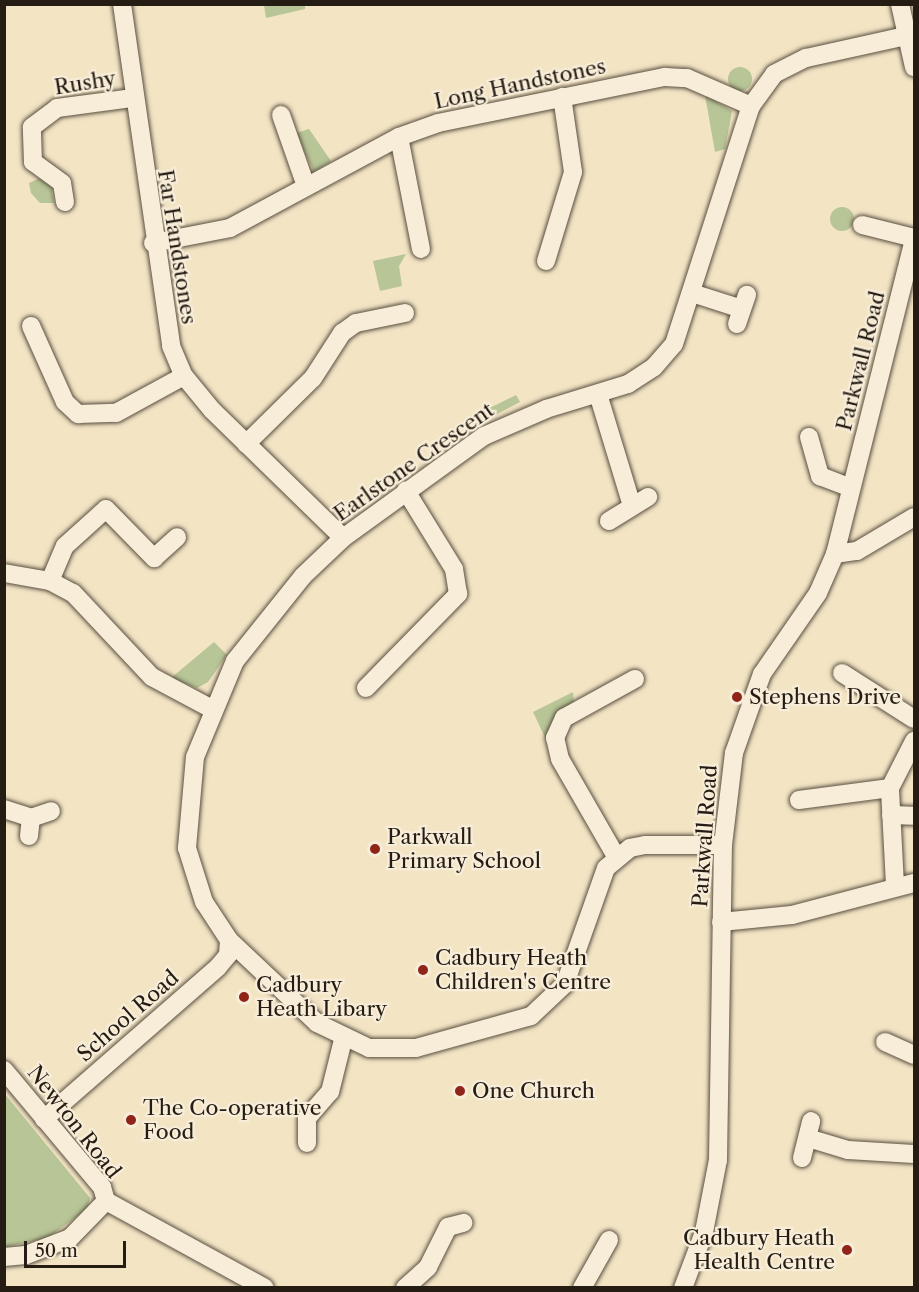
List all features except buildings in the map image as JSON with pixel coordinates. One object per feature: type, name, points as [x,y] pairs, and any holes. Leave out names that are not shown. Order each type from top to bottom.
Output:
[{"type":"street","name":"Far Handstones","points":[[122,4],[166,331],[184,376],[246,444],[343,538]]},
{"type":"street","points":[[900,4],[906,36],[914,60]]},
{"type":"street","name":"Earlstone Crescent","points":[[617,858],[596,889],[565,984],[531,1016],[416,1048],[377,1049],[343,1040],[317,1023],[229,940],[204,902],[188,848],[195,757],[212,709],[236,661],[267,618],[343,538],[406,491],[515,421],[643,378],[674,344],[751,106],[774,74],[789,65],[906,36]]},
{"type":"street","name":"Long Handstones","points":[[153,243],[213,235],[399,136],[562,98],[665,77],[687,78],[751,106]]},
{"type":"street","name":"Rushy","points":[[65,202],[62,183],[33,162],[32,127],[57,108],[133,98]]},
{"type":"street","points":[[546,261],[573,172],[562,98]]},
{"type":"street","points":[[281,115],[306,186]]},
{"type":"street","points":[[399,136],[421,249]]},
{"type":"street","points":[[862,225],[915,238]]},
{"type":"street","name":"Parkwall Road","points":[[683,1287],[704,1232],[718,1160],[723,845],[729,777],[754,692],[818,593],[835,554],[915,238]]},
{"type":"street","points":[[692,293],[742,309]]},
{"type":"street","points":[[246,444],[313,378],[342,333],[356,323],[405,312]]},
{"type":"street","points":[[31,326],[64,402],[78,414],[116,413],[184,376]]},
{"type":"street","points":[[598,394],[632,506]]},
{"type":"street","points":[[808,437],[820,476],[851,488]]},
{"type":"street","points":[[366,688],[388,678],[458,594],[454,569],[406,491]]},
{"type":"street","points":[[609,521],[648,497]]},
{"type":"street","points":[[50,581],[65,546],[106,509],[154,558],[177,537]]},
{"type":"street","points":[[835,554],[857,551],[915,517]]},
{"type":"street","points":[[4,573],[50,581],[92,609],[152,677],[212,709]]},
{"type":"street","points":[[842,673],[915,719]]},
{"type":"street","points":[[635,679],[564,718],[555,738],[560,759],[617,858],[645,845],[723,845]]},
{"type":"street","points":[[895,885],[890,788],[915,741]]},
{"type":"street","points":[[799,800],[890,788]]},
{"type":"street","points":[[4,809],[30,827],[51,811]]},
{"type":"street","points":[[891,815],[915,816]]},
{"type":"street","points":[[721,922],[792,915],[895,885],[915,883]]},
{"type":"street","name":"School Road","points":[[44,1119],[218,967],[228,956],[229,940]]},
{"type":"street","points":[[307,1143],[307,1118],[330,1092],[343,1040]]},
{"type":"street","points":[[885,1042],[915,1055]]},
{"type":"street","name":"Newton Road","points":[[4,1070],[102,1187],[106,1201],[265,1287]]},
{"type":"street","points":[[802,1158],[810,1130],[848,1150],[915,1154]]},
{"type":"street","points":[[4,1257],[34,1253],[70,1238],[106,1201]]},
{"type":"street","points":[[405,1287],[428,1267],[448,1227],[463,1223]]},
{"type":"street","points":[[582,1287],[609,1240]]},
{"type":"green space","points":[[264,5],[305,5],[305,9],[266,18]]},
{"type":"green space","points":[[740,67],[745,68],[751,74],[751,84],[745,90],[740,91],[735,90],[729,84],[728,79],[729,74],[735,68]]},
{"type":"green space","points":[[705,95],[732,111],[725,149],[715,152]]},
{"type":"green space","points":[[309,129],[331,161],[314,172],[296,133]]},
{"type":"green space","points":[[40,178],[51,186],[54,203],[40,203],[31,193],[29,183]]},
{"type":"green space","points":[[842,207],[850,211],[854,219],[850,227],[842,231],[834,227],[830,219],[834,211]]},
{"type":"green space","points":[[406,254],[399,266],[402,286],[380,291],[373,261]]},
{"type":"green space","points":[[516,395],[520,402],[469,429],[467,419]]},
{"type":"green space","points":[[214,642],[227,655],[208,682],[197,688],[171,678]]},
{"type":"green space","points":[[573,692],[574,704],[548,744],[533,712]]},
{"type":"green space","points":[[4,1093],[90,1198],[87,1209],[47,1238],[5,1247]]},
{"type":"place","name":"Stephens Drive","points":[[737,697]]},
{"type":"place","name":"Parkwall Primary School","points":[[375,849]]},
{"type":"place","name":"Cadbury Heath Children's Centre","points":[[423,970]]},
{"type":"place","name":"Cadbury Heath Libary","points":[[244,997]]},
{"type":"place","name":"One Church","points":[[460,1091]]},
{"type":"place","name":"The Co-operative Food","points":[[131,1120]]},
{"type":"place","name":"Cadbury Heath Health Centre","points":[[847,1250]]}]
